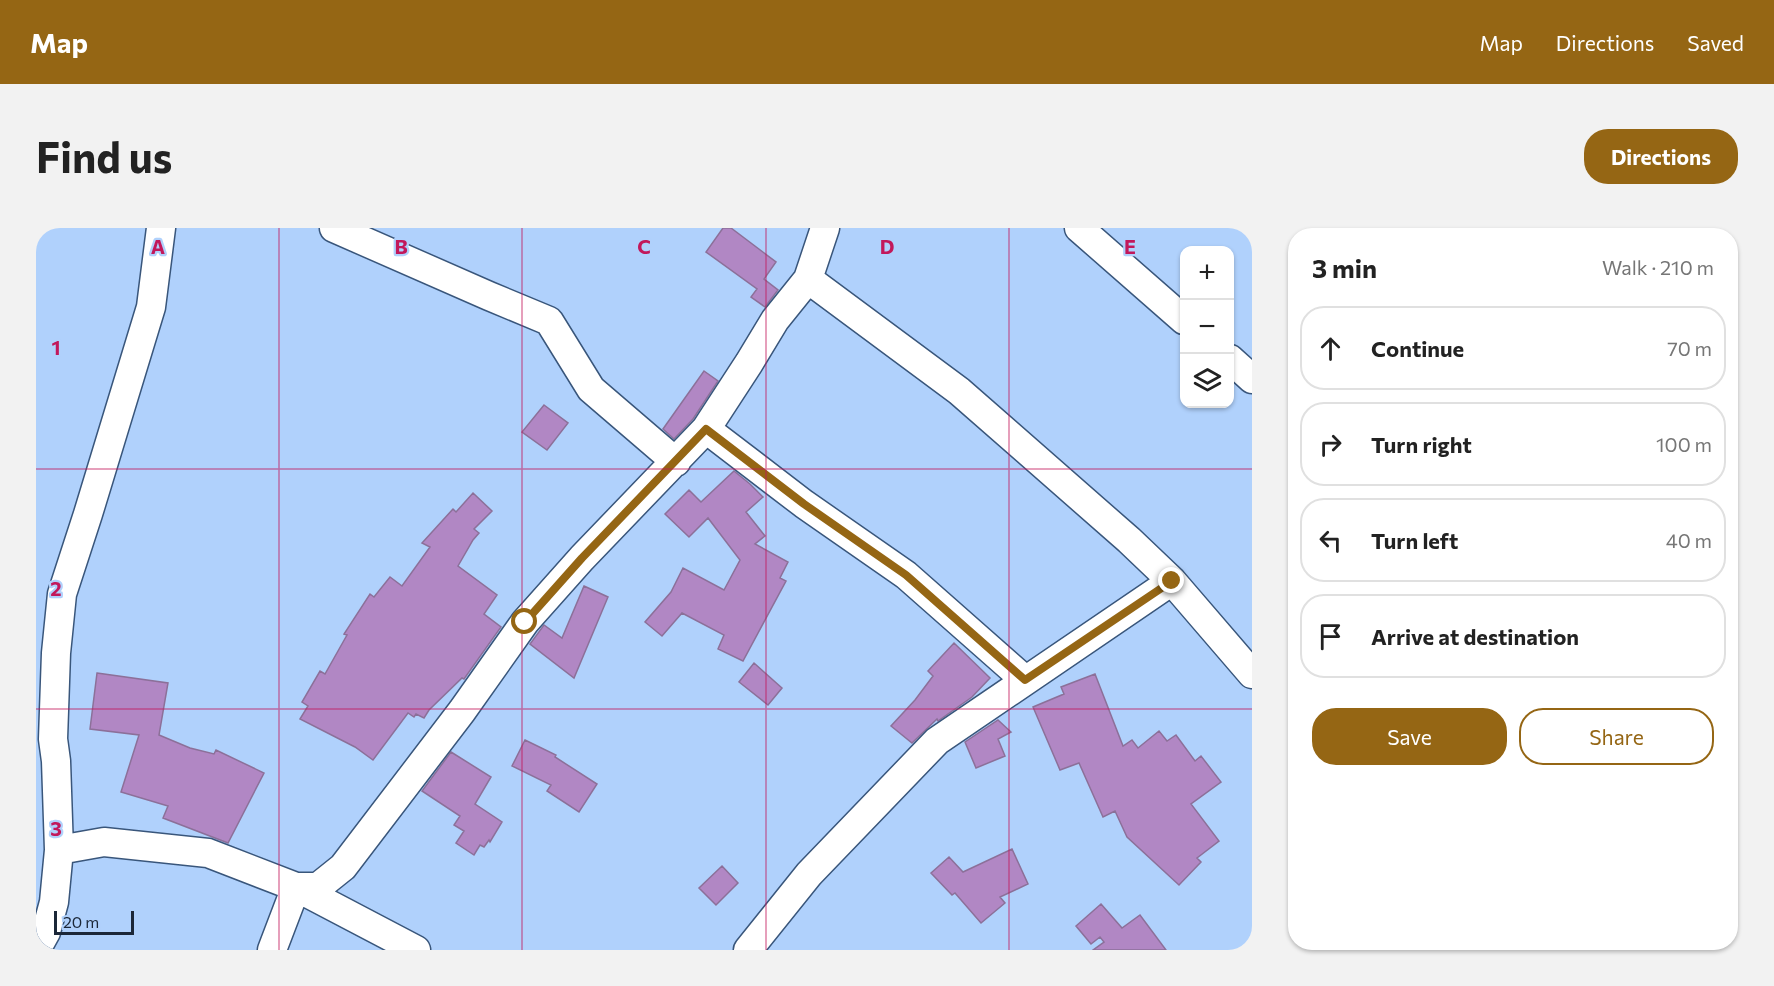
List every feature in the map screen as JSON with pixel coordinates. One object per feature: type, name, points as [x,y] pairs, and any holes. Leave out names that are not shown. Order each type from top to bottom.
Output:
[{"type":"street","points":[[36,950],[46,932],[54,902],[59,850],[56,761],[53,739],[56,653],[62,594],[151,307],[161,228]]},
{"type":"street","points":[[334,228],[549,321],[591,389],[676,462]]},
{"type":"street","points":[[296,887],[318,887],[343,867],[462,711],[525,622],[582,558],[706,429],[775,320],[808,279],[825,228]]},
{"type":"street","points":[[1079,228],[1180,316]]},
{"type":"street","points":[[808,279],[959,391],[1129,540],[1172,581],[1252,674]]},
{"type":"street","points":[[1234,363],[1252,379]]},
{"type":"street","points":[[706,429],[804,504],[906,575],[1025,680]]},
{"type":"street","points":[[748,950],[809,874],[937,741],[1172,581]]},
{"type":"street","points":[[59,850],[104,842],[208,853],[296,887],[416,950]]},
{"type":"street","points":[[272,950],[296,887]]},
{"type":"building","points":[[723,228],[731,228],[776,262],[764,279],[778,290],[765,307],[751,297],[757,289],[706,252]]},
{"type":"building","points":[[704,371],[718,381],[693,419],[674,439],[663,429]]},
{"type":"building","points":[[544,405],[568,423],[547,450],[522,432]]},
{"type":"building","points":[[734,471],[763,497],[746,512],[765,536],[755,544],[788,562],[780,578],[786,581],[743,661],[718,649],[724,635],[682,613],[662,636],[645,622],[671,592],[683,568],[724,590],[740,560],[708,518],[689,537],[665,514],[689,490],[701,502]]},
{"type":"building","points":[[473,493],[492,511],[474,529],[479,533],[458,566],[497,595],[484,614],[501,627],[464,679],[462,678],[429,710],[424,718],[416,714],[414,717],[408,713],[373,760],[355,747],[300,719],[308,706],[302,702],[320,671],[325,674],[347,635],[344,634],[370,594],[374,597],[390,577],[402,586],[430,547],[422,543],[453,509],[456,512]]},
{"type":"building","points":[[584,586],[608,597],[574,678],[530,644],[544,625],[562,638]]},
{"type":"building","points":[[954,643],[990,678],[972,697],[938,721],[937,719],[912,743],[891,726],[933,676],[928,671]]},
{"type":"building","points":[[754,663],[782,688],[768,705],[739,682]]},
{"type":"building","points":[[97,673],[168,683],[159,735],[190,748],[214,754],[216,750],[264,773],[228,843],[163,818],[168,806],[121,792],[139,735],[90,729]]},
{"type":"building","points":[[1095,674],[1123,746],[1132,740],[1138,748],[1159,731],[1167,741],[1176,735],[1195,761],[1201,756],[1221,782],[1191,804],[1219,841],[1197,858],[1201,862],[1179,885],[1127,837],[1115,811],[1103,817],[1079,763],[1060,770],[1033,707],[1064,694],[1061,687]]},
{"type":"building","points":[[998,720],[1011,732],[998,739],[1005,756],[976,768],[965,742]]},
{"type":"building","points":[[525,740],[556,755],[555,757],[597,784],[579,812],[547,791],[551,785],[512,766]]},
{"type":"building","points":[[451,752],[491,777],[475,804],[502,822],[490,842],[489,840],[484,847],[480,845],[474,855],[456,843],[464,831],[454,825],[460,816],[422,791]]},
{"type":"building","points":[[1012,849],[1028,884],[1000,897],[1005,903],[981,923],[955,893],[952,895],[931,873],[949,857],[963,872]]},
{"type":"building","points":[[722,866],[738,883],[716,905],[699,888]]},
{"type":"building","points":[[1101,904],[1122,928],[1140,915],[1166,950],[1093,950],[1104,942],[1100,937],[1091,944],[1076,926]]},
{"type":"route","points":[[525,622],[582,558],[706,429],[804,504],[906,575],[1025,680],[1172,581]]}]
